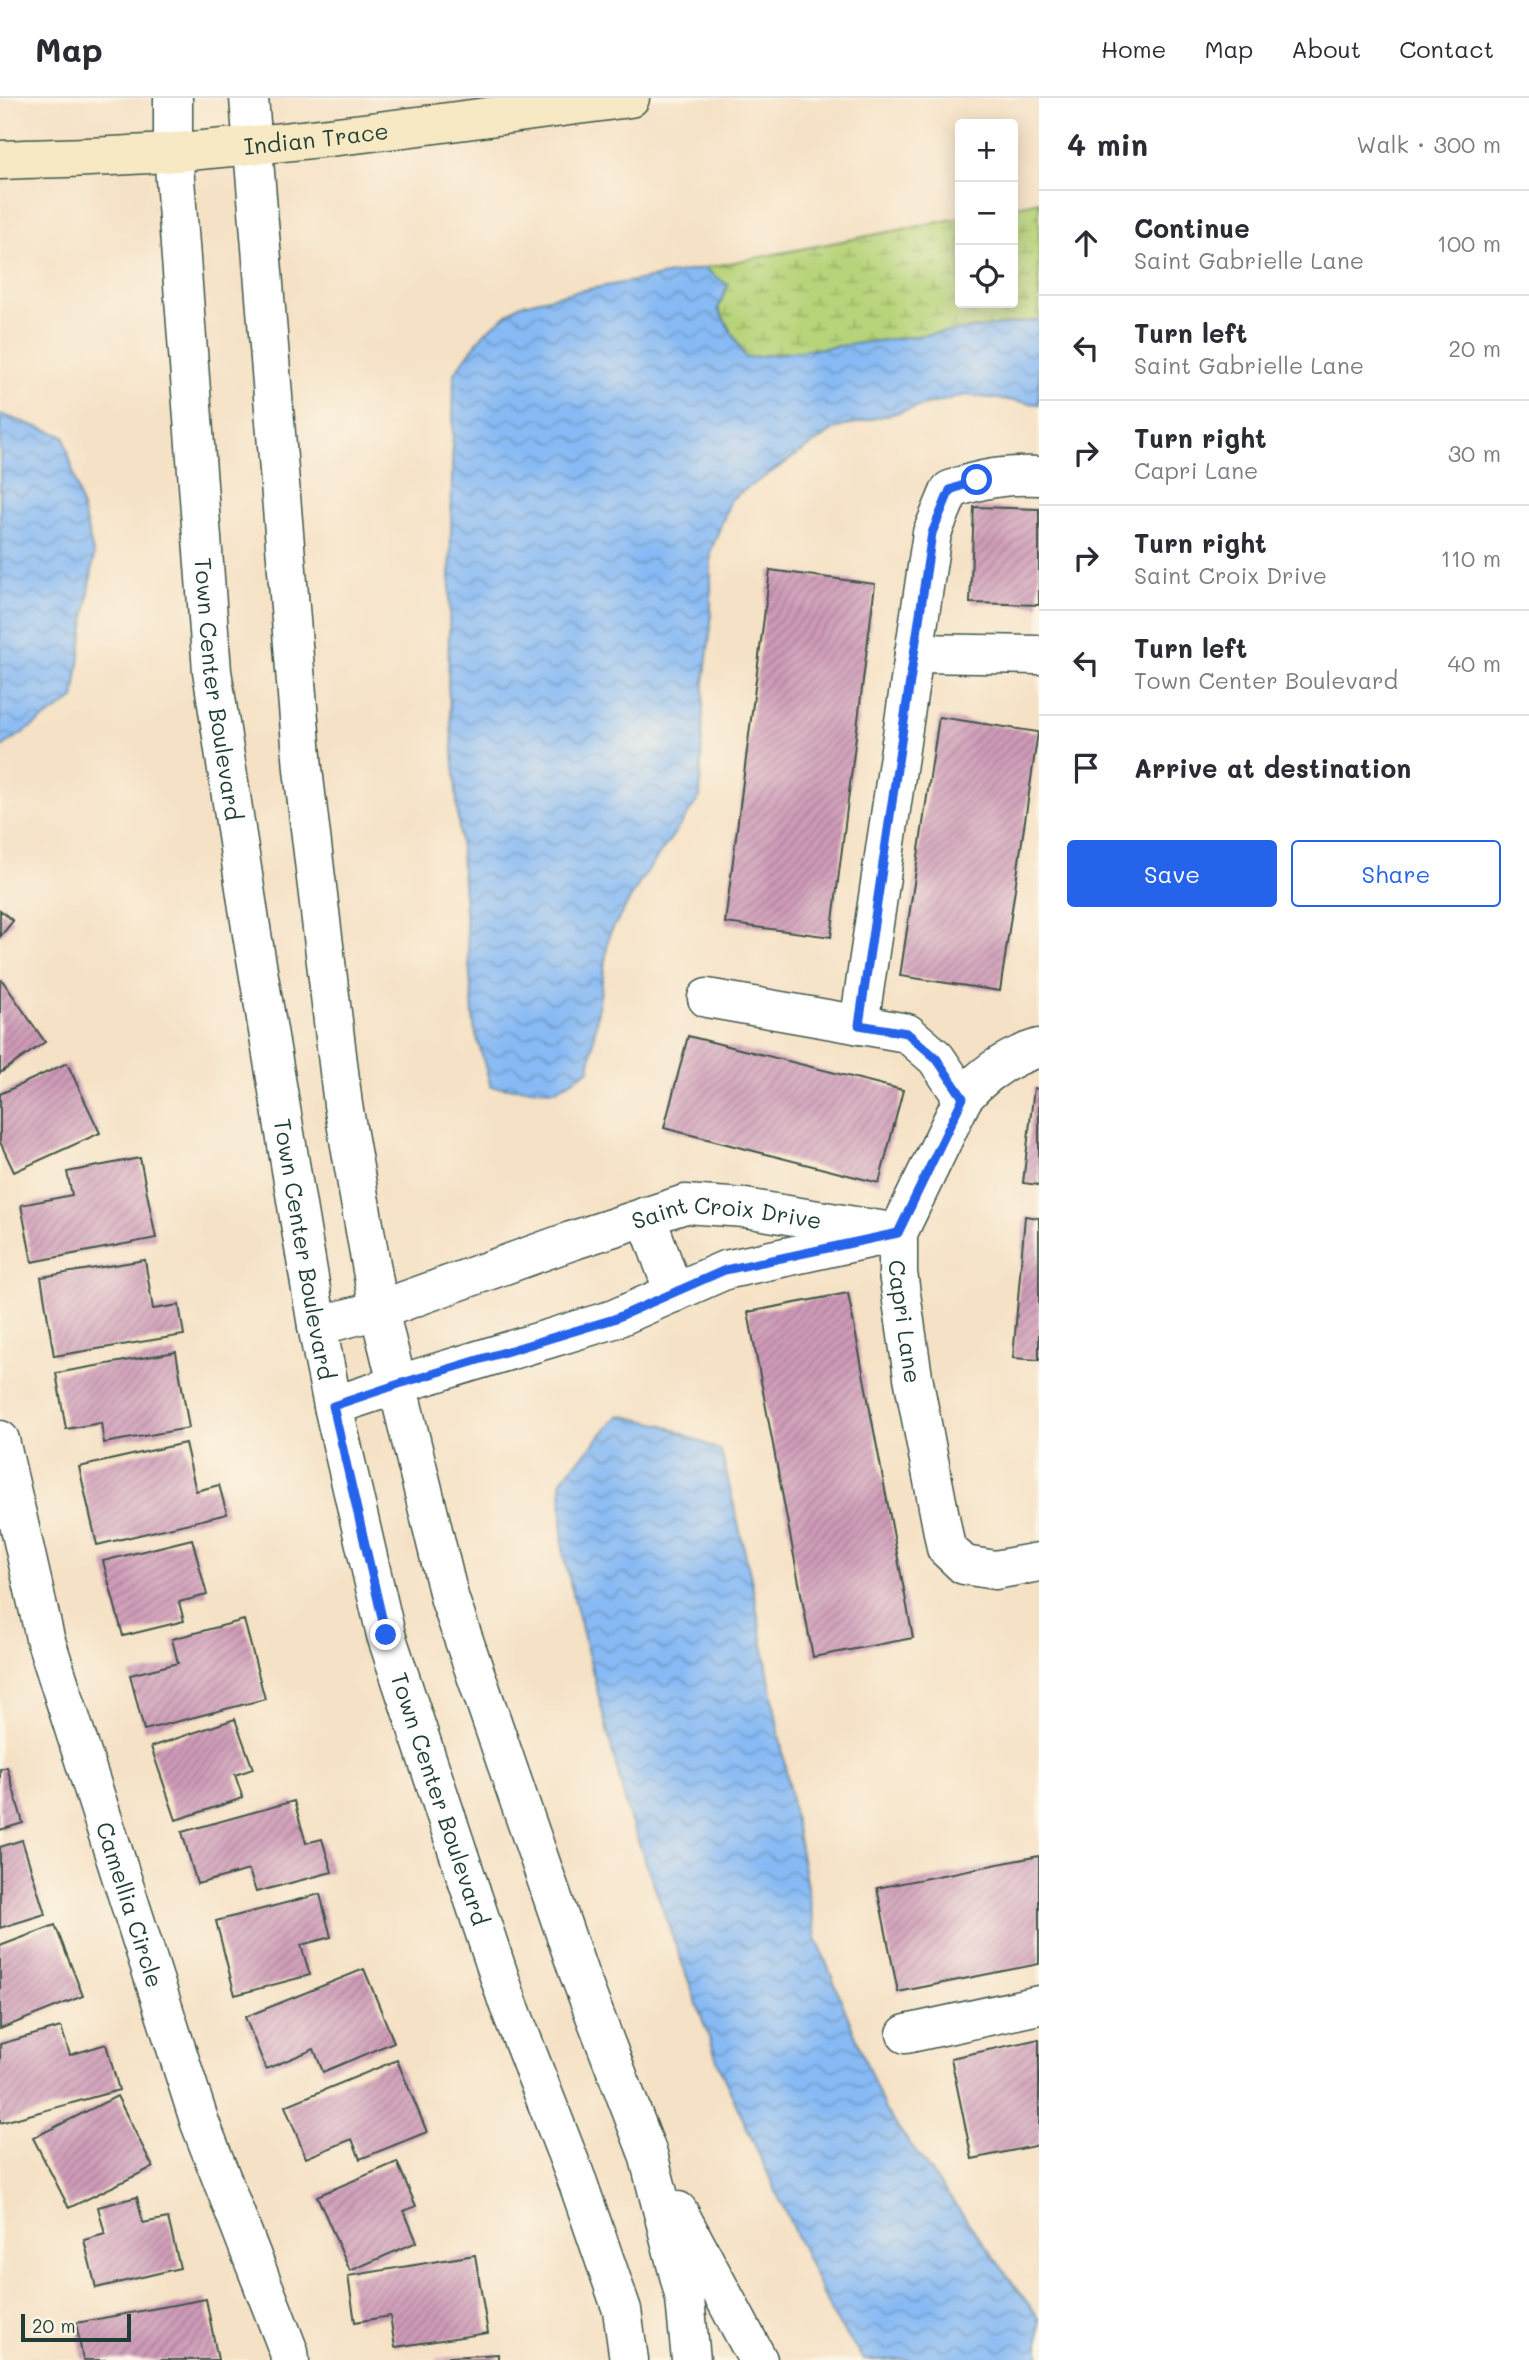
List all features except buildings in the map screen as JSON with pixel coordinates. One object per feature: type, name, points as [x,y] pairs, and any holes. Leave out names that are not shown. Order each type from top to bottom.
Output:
[{"type":"main road","name":"Indian Trace","points":[[0,160],[173,152],[253,145],[373,133],[630,98]]},
{"type":"street","name":"Town Center Boulevard","points":[[173,98],[173,152],[212,671],[252,934],[317,1326],[333,1406],[386,1635],[508,2003],[578,2183],[622,2310],[629,2360]]},
{"type":"street","points":[[249,98],[303,769],[343,1105],[379,1310],[450,1600],[579,1974],[648,2154],[685,2299],[691,2360]]},
{"type":"street","points":[[859,1025],[932,533],[950,490],[977,480],[1039,476]]},
{"type":"street","points":[[914,653],[1039,655]]},
{"type":"street","points":[[707,998],[907,1033],[936,1058],[963,1098]]},
{"type":"street","name":"Capri Lane","points":[[1039,1048],[1020,1054],[979,1079],[963,1098],[898,1233],[898,1273],[913,1377],[946,1548],[964,1565],[995,1570],[1039,1562]]},
{"type":"street","name":"Saint Croix Drive","points":[[317,1326],[379,1310],[570,1241],[685,1204],[745,1209],[898,1233]]},
{"type":"street","points":[[646,1216],[674,1293]]},
{"type":"street","name":"Saint Croix Drive","points":[[333,1406],[614,1319],[725,1270],[898,1233]]},
{"type":"street","name":"Camellia Circle","points":[[0,1440],[45,1638],[200,2123],[290,2360]]},
{"type":"street","points":[[906,2035],[1039,2005]]},
{"type":"street","points":[[648,2154],[758,2360]]},
{"type":"green space","points":[[1039,201],[1039,320],[746,358],[718,308],[727,285],[704,268],[955,219],[955,308],[1018,308],[1018,206]]},
{"type":"water","points":[[704,268],[728,285],[718,309],[746,358],[1039,320],[1039,404],[965,395],[837,428],[731,499],[711,551],[711,626],[704,683],[700,797],[640,882],[609,935],[589,1070],[556,1090],[491,1087],[474,1027],[448,686],[454,373],[485,332],[519,305],[573,292]]},
{"type":"water","points":[[0,414],[64,436],[94,556],[74,699],[0,748]]},
{"type":"water","points":[[619,1415],[664,1425],[721,1451],[751,1578],[816,1937],[885,2110],[1039,2318],[1039,2360],[864,2360],[833,2316],[721,2071],[628,1813],[563,1554],[561,1480]]},
{"type":"route","points":[[386,1635],[333,1406],[614,1319],[725,1270],[898,1233],[963,1098],[936,1058],[907,1033],[859,1025],[932,533],[950,490],[977,480]]}]
